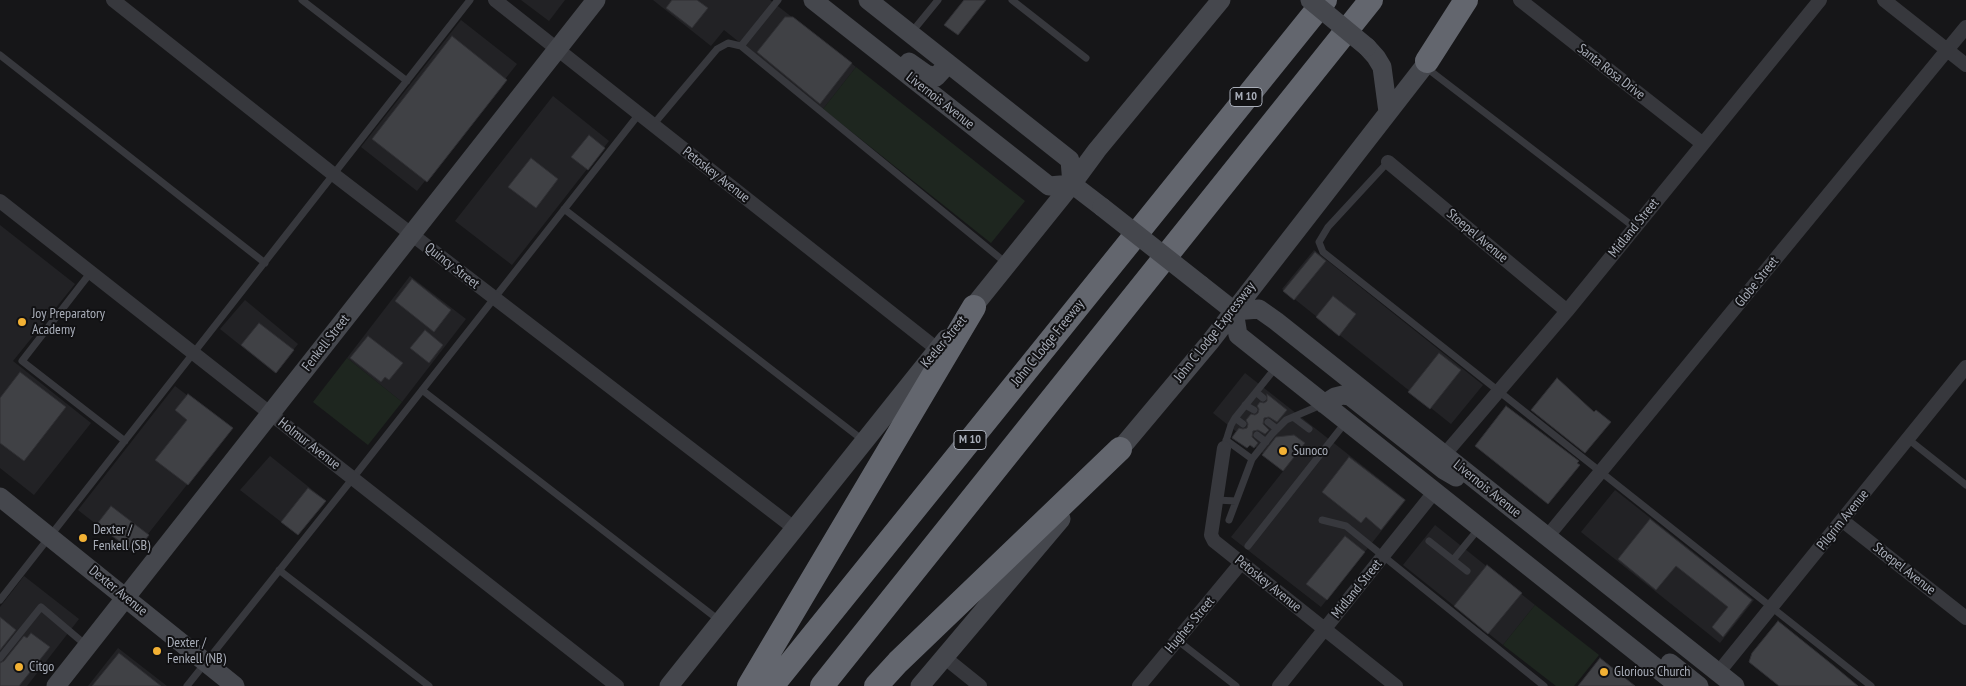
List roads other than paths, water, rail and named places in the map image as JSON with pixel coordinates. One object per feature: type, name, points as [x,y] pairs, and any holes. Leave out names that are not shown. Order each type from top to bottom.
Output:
[{"type":"highway","name":"John C Lodge Freeway","points":[[772,686],[1325,0]]},
{"type":"highway","name":"M 10","points":[[822,686],[1371,0]]},
{"type":"highway","points":[[1425,63],[1466,0]]},
{"type":"highway","points":[[749,686],[974,307]]},
{"type":"highway","points":[[876,686],[898,662],[1120,449]]},
{"type":"main road","name":"Fenkell Street","points":[[56,686],[596,0]]},
{"type":"main road","name":"Livernois Avenue","points":[[813,0],[1049,186],[1072,184]]},
{"type":"main road","points":[[832,0],[926,74],[936,76],[948,64]]},
{"type":"main road","points":[[868,0],[1070,160],[1072,184],[1234,311],[1238,335],[1679,686]]},
{"type":"main road","name":"Keeler Street","points":[[669,686],[937,349],[974,307],[1097,150],[1221,0]]},
{"type":"main road","points":[[1310,0],[1376,56],[1382,68],[1388,112]]},
{"type":"main road","name":"John C Lodge Expressway","points":[[920,686],[1202,352],[1425,63],[1477,0]]},
{"type":"main road","name":"Livernois Avenue","points":[[1234,311],[1259,309],[1445,454],[1735,686]]},
{"type":"main road","points":[[1324,404],[1335,397],[1350,396],[1444,470],[1500,499]]},
{"type":"main road","name":"Dexter Avenue","points":[[0,497],[235,686]]},
{"type":"main road","points":[[1597,622],[1654,651],[1698,686]]},
{"type":"street","name":"Quincy Street","points":[[113,0],[411,234],[794,528]]},
{"type":"street","name":"Petoskey Avenue","points":[[495,0],[937,349]]},
{"type":"street","name":"Santa Rosa Drive","points":[[1520,0],[1703,144]]},
{"type":"street","name":"Midland Street","points":[[1445,454],[1567,311],[1820,0]]},
{"type":"street","points":[[1884,0],[1966,65]]},
{"type":"street","name":"Globe Street","points":[[1547,537],[1966,27]]},
{"type":"street","name":"Stoepel Avenue","points":[[1388,162],[1567,311]]},
{"type":"street","name":"Holmur Avenue","points":[[0,201],[618,686]]},
{"type":"street","name":"Pilgrim Avenue","points":[[1718,673],[1966,367]]},
{"type":"street","name":"Petoskey Avenue","points":[[1225,444],[1211,535],[1214,541],[1396,686]]},
{"type":"street","name":"Midland Street","points":[[1279,686],[1435,491]]},
{"type":"street","name":"Stoepel Avenue","points":[[1843,521],[1966,618]]},
{"type":"street","name":"Hughes Street","points":[[1139,686],[1241,563]]},
{"type":"street","points":[[944,657],[980,686]]},
{"type":"lane","points":[[302,0],[406,81]]},
{"type":"lane","points":[[0,600],[470,0]]},
{"type":"lane","points":[[741,46],[778,0]]},
{"type":"lane","points":[[910,34],[938,0]]},
{"type":"lane","points":[[1012,0],[1086,58]]},
{"type":"lane","points":[[653,125],[717,49],[728,43],[741,46],[1008,264]]},
{"type":"lane","points":[[0,55],[264,263]]},
{"type":"lane","points":[[1425,63],[1634,227]]},
{"type":"lane","points":[[187,686],[639,114]]},
{"type":"lane","points":[[1388,162],[1328,227],[1319,242],[1323,252],[1871,686]]},
{"type":"lane","points":[[564,210],[864,441]]},
{"type":"lane","points":[[91,272],[22,361],[125,441]]},
{"type":"lane","points":[[1252,459],[1225,444],[1235,418],[1277,366]]},
{"type":"lane","points":[[422,390],[720,621]]},
{"type":"lane","points":[[1256,392],[1263,398]]},
{"type":"lane","points":[[1229,520],[1252,459],[1288,417],[1324,404]]},
{"type":"lane","points":[[1245,405],[1254,410]]},
{"type":"lane","points":[[1288,417],[1309,429]]},
{"type":"lane","points":[[1235,418],[1243,424]]},
{"type":"lane","points":[[1248,546],[1347,421]]},
{"type":"lane","points":[[1268,422],[1277,429]]},
{"type":"lane","points":[[1257,435],[1266,442]]},
{"type":"lane","points":[[1908,439],[1966,485]]},
{"type":"lane","points":[[1216,500],[1236,502]]},
{"type":"lane","points":[[1322,520],[1346,526],[1544,686]]},
{"type":"lane","points":[[1453,560],[1480,527]]},
{"type":"lane","points":[[1429,541],[1467,571]]},
{"type":"lane","points":[[279,570],[429,686]]},
{"type":"lane","points":[[0,658],[41,607],[87,646]]},
{"type":"lane","points":[[1177,640],[1236,686]]},
{"type":"place","name":"Joy Preparatory Academy","points":[[22,322]]},
{"type":"place","name":"Sunoco","points":[[1283,451]]},
{"type":"place","name":"Dexter / Fenkell (SB)","points":[[83,538]]},
{"type":"place","name":"Dexter / Fenkell (NB)","points":[[157,651]]},
{"type":"place","name":"Citgo","points":[[19,667]]},
{"type":"place","name":"Glorious Church","points":[[1604,672]]}]
